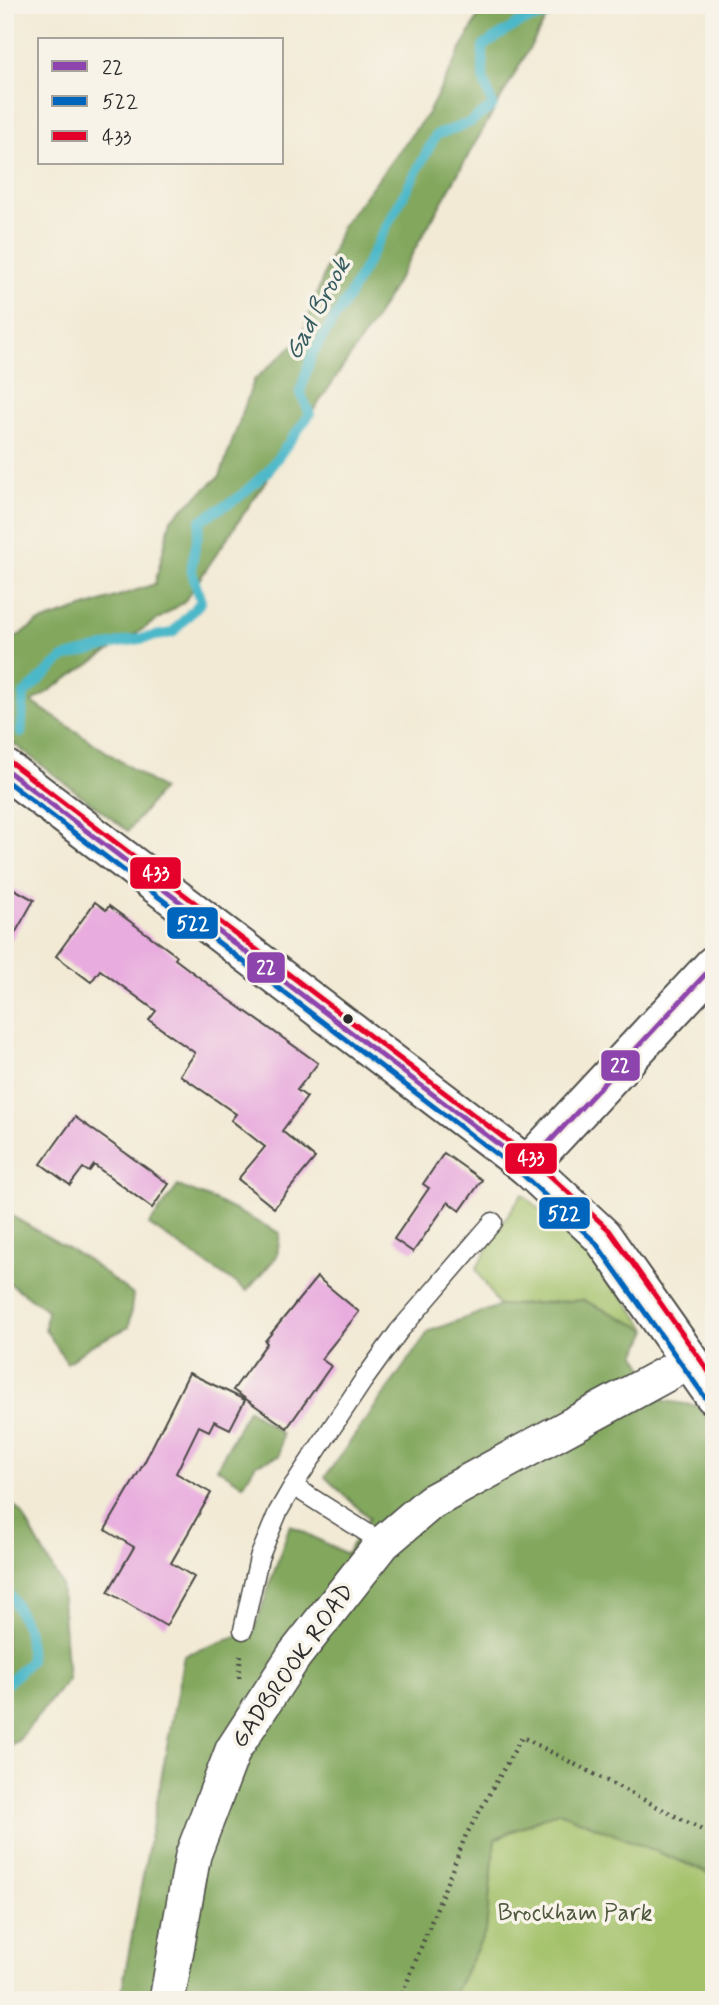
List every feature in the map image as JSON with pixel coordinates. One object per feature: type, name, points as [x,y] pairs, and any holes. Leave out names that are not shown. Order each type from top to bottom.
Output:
[{"type":"street","points":[[5,769],[527,1166],[601,1236],[714,1395]]},
{"type":"street","points":[[527,1166],[714,965]]},
{"type":"street","name":"GADBROOK ROAD","points":[[167,2000],[193,1855],[233,1750],[294,1656],[383,1543],[431,1502],[690,1361]]},
{"type":"lane","points":[[243,1630],[259,1558],[278,1511],[293,1486],[399,1331],[493,1222]]},
{"type":"lane","points":[[293,1486],[383,1543]]},
{"type":"path","points":[[400,2000],[466,1835],[523,1737],[714,1836]]},
{"type":"green space","points":[[484,5],[554,5],[374,321],[184,602],[32,702],[162,789],[128,831],[5,737],[5,645],[37,623],[155,584],[171,519],[220,476],[254,380],[300,339],[342,226],[428,113]]},
{"type":"green space","points":[[178,1186],[214,1200],[280,1233],[277,1256],[247,1291],[149,1225]]},
{"type":"green space","points":[[522,1194],[592,1256],[648,1330],[583,1300],[499,1306],[476,1269]]},
{"type":"green space","points":[[5,1212],[85,1258],[133,1295],[129,1327],[90,1346],[67,1363],[45,1329],[47,1310],[5,1280]]},
{"type":"green space","points":[[583,1300],[648,1330],[636,1355],[665,1401],[699,1406],[714,1429],[714,1875],[557,1811],[495,1839],[486,1931],[451,2000],[120,2000],[184,1655],[254,1631],[290,1525],[346,1554],[369,1518],[325,1477],[429,1331],[499,1306]]},
{"type":"green space","points":[[248,1409],[282,1434],[279,1456],[256,1464],[243,1485],[217,1468]]},
{"type":"green space","points":[[5,1498],[21,1512],[61,1584],[68,1679],[18,1741],[5,1748]]},
{"type":"green space","name":"Brockham Park","points":[[557,1811],[714,1875],[714,2000],[451,2000],[486,1931],[495,1839]]},
{"type":"building","points":[[5,884],[34,900],[5,951]]},
{"type":"building","points":[[95,902],[106,910],[109,906],[177,956],[175,959],[224,996],[318,1063],[297,1090],[307,1097],[282,1131],[315,1158],[274,1208],[238,1179],[265,1147],[231,1120],[236,1114],[180,1075],[195,1053],[149,1020],[156,1011],[100,970],[91,982],[56,956]]},
{"type":"building","points":[[75,1117],[169,1184],[152,1208],[94,1165],[89,1172],[83,1168],[70,1185],[41,1164]]},
{"type":"building","points":[[444,1153],[482,1180],[460,1211],[448,1202],[413,1252],[394,1239],[429,1188],[423,1184]]},
{"type":"building","points":[[317,1277],[359,1312],[321,1359],[331,1366],[287,1428],[233,1390],[267,1343],[265,1341]]},
{"type":"building","points":[[189,1373],[245,1400],[230,1429],[214,1421],[209,1431],[199,1426],[176,1473],[211,1493],[171,1563],[194,1577],[166,1626],[108,1592],[134,1547],[105,1530],[144,1463]]},
{"type":"waterway","name":"Gad Brook","points":[[21,733],[24,694],[63,658],[123,642],[172,633],[201,602],[191,569],[201,520],[238,498],[267,472],[310,414],[300,392],[312,354],[349,296],[436,135],[469,123],[493,106],[483,78],[483,46],[519,23],[555,12],[558,5]]},
{"type":"waterway","name":"Gad Brook","points":[[5,1589],[13,1599],[28,1631],[30,1661],[5,1686]]},
{"type":"transit line","name":"433","points":[[10,762],[533,1160],[609,1230],[714,1379]]},
{"type":"transit line","name":"22","points":[[5,769],[527,1166]]},
{"type":"transit line","name":"522","points":[[5,780],[521,1173],[595,1242],[707,1400]]},
{"type":"transit line","name":"22","points":[[527,1166],[714,965]]}]
